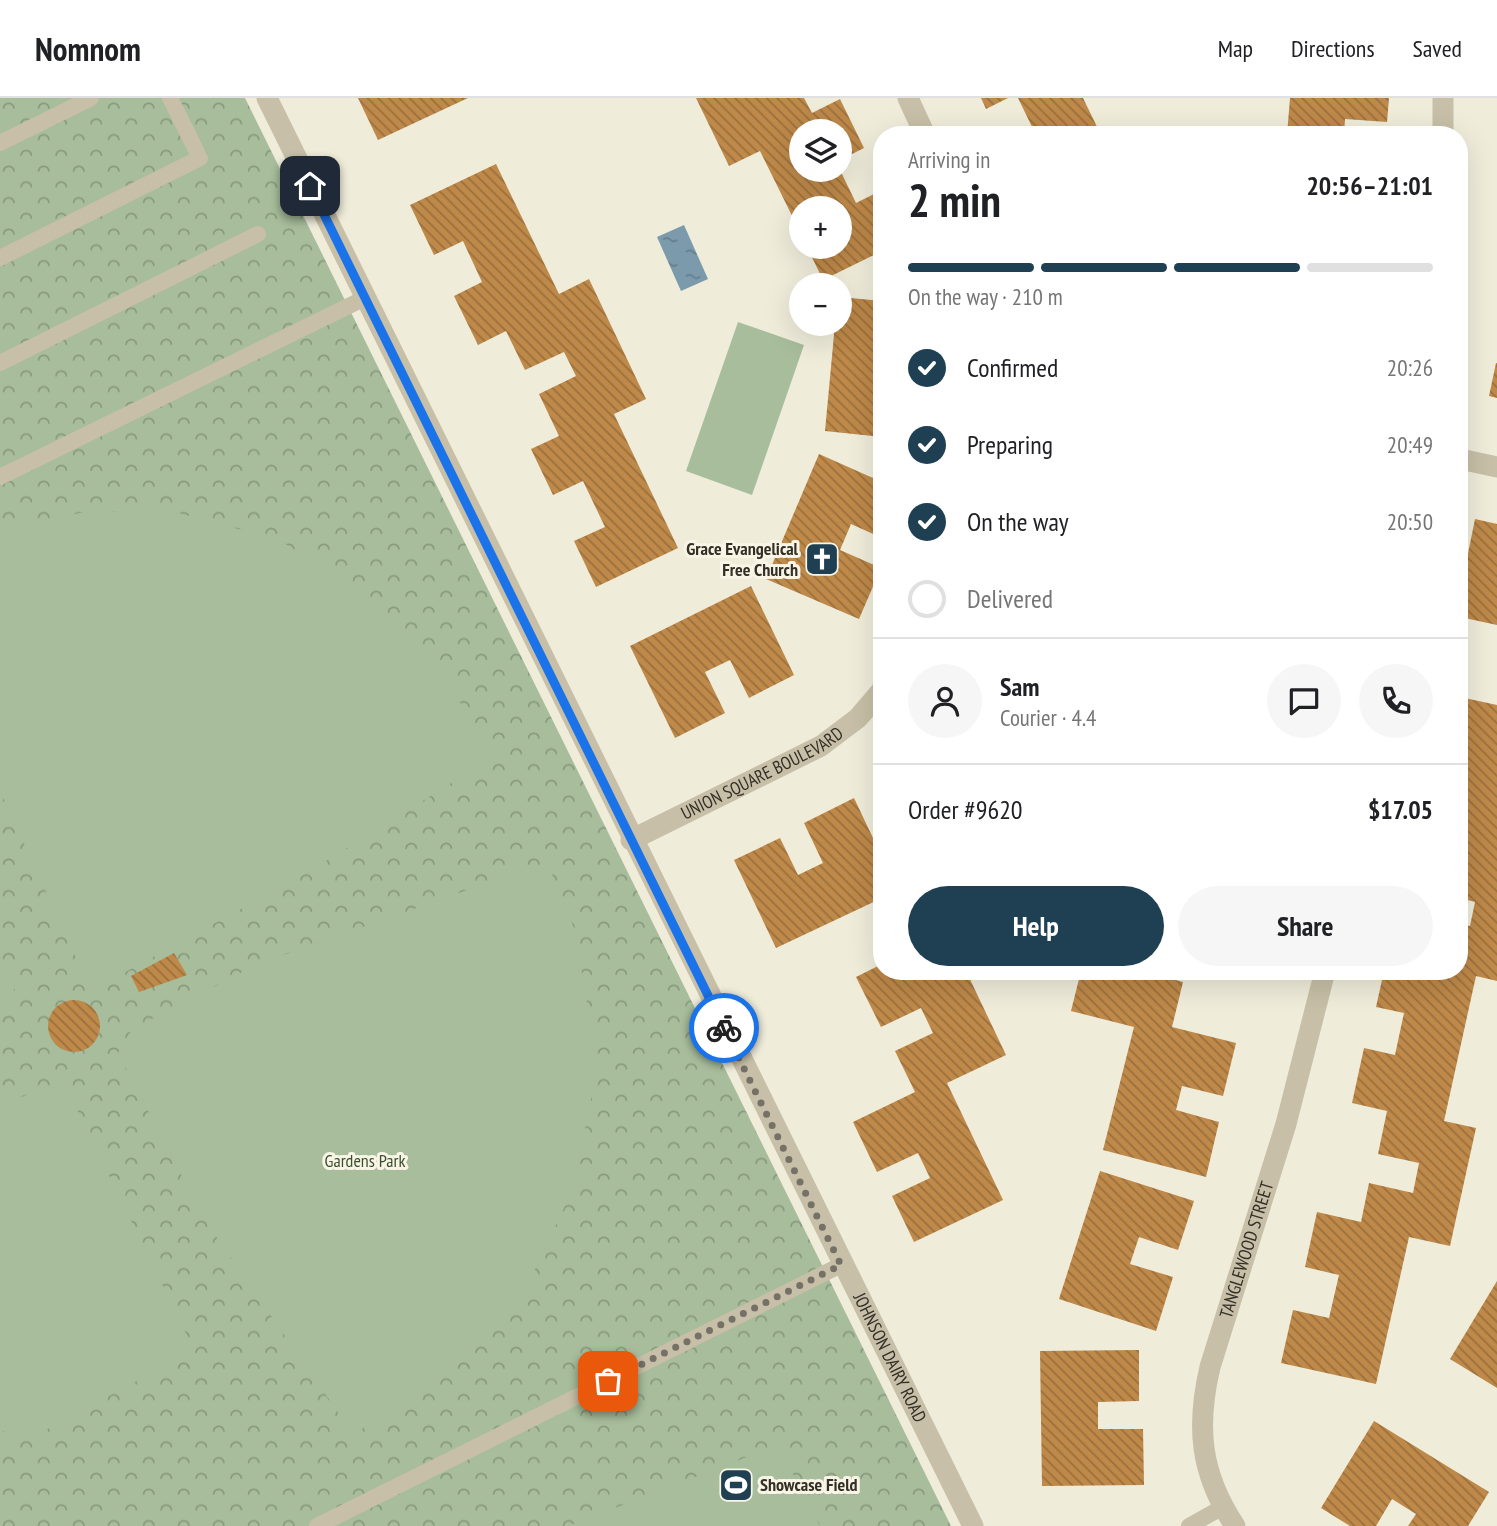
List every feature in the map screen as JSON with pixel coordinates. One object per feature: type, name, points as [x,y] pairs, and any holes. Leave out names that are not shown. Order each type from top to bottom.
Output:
[{"type":"street","name":"JOHNSON DAIRY ROAD","points":[[267,98],[841,1265],[973,1526]]},
{"type":"street","points":[[908,98],[921,126]]},
{"type":"street","points":[[1443,98],[1443,126]]},
{"type":"street","points":[[1468,461],[1497,467]]},
{"type":"street","name":"UNION SQUARE BOULEVARD","points":[[631,840],[821,746],[858,718],[873,700]]},
{"type":"street","name":"TANGLEWOOD STREET","points":[[1234,1526],[1223,1507],[1204,1453],[1201,1406],[1210,1367],[1286,1124],[1323,980]]},
{"type":"lane","points":[[0,143],[91,98]]},
{"type":"lane","points":[[0,258],[200,158],[170,98]]},
{"type":"lane","points":[[0,363],[258,234]]},
{"type":"lane","points":[[0,477],[365,298]]},
{"type":"lane","points":[[317,1526],[841,1265]]},
{"type":"lane","points":[[1189,1526],[1223,1507]]},
{"type":"green space","name":"Gardens Park","points":[[0,98],[245,98],[951,1526],[0,1526]]},
{"type":"green space","points":[[738,322],[804,345],[752,495],[686,471]]},
{"type":"green space","points":[[167,510],[279,540],[371,597],[448,681],[492,758],[305,874],[109,981],[84,975],[0,791],[0,528],[80,513]]},
{"type":"green space","points":[[547,862],[574,928],[598,1064],[573,1189],[520,1301],[432,1389],[353,1434],[204,1219],[118,1053],[132,1029],[258,964]]},
{"type":"green space","points":[[0,957],[15,987],[6,1013],[0,1016]]},
{"type":"green space","points":[[46,1085],[69,1093],[194,1350],[27,1440],[0,1430],[0,1108]]},
{"type":"green space","name":"Showcase Field","points":[[778,1445],[820,1526],[568,1526]]},
{"type":"water","points":[[684,225],[708,279],[681,291],[657,237]]},
{"type":"building","points":[[358,98],[468,98],[378,140]]},
{"type":"building","points":[[696,98],[804,98],[812,113],[840,99],[850,119],[789,119],[789,182],[846,182],[856,203],[873,194],[873,255],[837,273],[820,273],[813,259],[852,259],[852,196],[789,196],[789,210],[760,151],[729,166]]},
{"type":"building","points":[[981,98],[1008,98],[986,109]]},
{"type":"building","points":[[1018,98],[1083,98],[1097,126],[1032,126]]},
{"type":"building","points":[[1290,98],[1389,98],[1387,122],[1345,119],[1345,126],[1288,126]]},
{"type":"building","points":[[852,124],[864,148],[852,154]]},
{"type":"building","points":[[496,164],[559,294],[589,279],[646,399],[614,414],[678,548],[596,587],[574,541],[605,527],[583,481],[553,495],[531,449],[559,436],[539,394],[576,376],[564,352],[525,370],[506,331],[478,345],[454,296],[482,282],[463,241],[434,255],[410,205]]},
{"type":"building","points":[[852,298],[873,300],[873,436],[825,431],[834,336],[852,336]]},
{"type":"building","points":[[1497,363],[1497,398],[1489,396]]},
{"type":"building","points":[[819,454],[873,478],[873,534],[851,524],[840,550],[873,564],[873,587],[859,619],[766,579]]},
{"type":"building","points":[[1475,519],[1497,524],[1497,625],[1468,619],[1468,554]]},
{"type":"building","points":[[751,586],[794,675],[749,698],[730,660],[705,672],[725,713],[675,738],[630,646]]},
{"type":"building","points":[[1468,699],[1497,705],[1497,981],[1476,976],[1444,1121],[1476,1128],[1450,1246],[1409,1237],[1376,1384],[1281,1363],[1293,1310],[1329,1318],[1339,1275],[1305,1267],[1317,1212],[1361,1222],[1369,1183],[1413,1193],[1419,1163],[1378,1154],[1387,1111],[1352,1103],[1364,1048],[1395,1055],[1404,1013],[1376,1007],[1382,980],[1468,980],[1468,926],[1475,902],[1468,900]]},
{"type":"building","points":[[854,798],[873,838],[873,902],[776,948],[734,860],[780,838],[798,875],[823,863],[804,823]]},
{"type":"building","points":[[174,953],[187,975],[139,992],[131,976]]},
{"type":"building","points":[[873,968],[873,980],[970,980],[1006,1055],[947,1083],[1003,1200],[914,1242],[892,1196],[930,1178],[918,1153],[877,1172],[853,1122],[915,1092],[895,1051],[933,1033],[921,1008],[881,1027],[856,977]]},
{"type":"building","points":[[1079,980],[1176,980],[1183,982],[1172,1027],[1236,1043],[1223,1096],[1182,1086],[1176,1110],[1219,1122],[1206,1177],[1103,1150],[1134,1027],[1071,1011]]},
{"type":"building","points":[[74,1000],[84,1002],[92,1008],[98,1016],[98,1036],[92,1044],[84,1050],[74,1052],[64,1050],[56,1044],[50,1036],[48,1026],[50,1016],[56,1008],[64,1002]]},
{"type":"building","points":[[1100,1171],[1194,1201],[1178,1250],[1139,1237],[1130,1264],[1173,1277],[1156,1331],[1059,1299]]},
{"type":"building","points":[[1497,1281],[1497,1388],[1450,1359]]},
{"type":"building","points":[[1139,1350],[1139,1401],[1098,1402],[1098,1429],[1143,1429],[1144,1485],[1042,1486],[1040,1351]]},
{"type":"building","points":[[1374,1421],[1489,1492],[1468,1526],[1408,1526],[1416,1514],[1392,1499],[1376,1526],[1350,1526],[1321,1508]]},
{"type":"way so far","points":[[608,1381],[841,1265],[724,1028]]},
{"type":"place","name":"Grace Evangelical Free Church","points":[[822,559]]},
{"type":"place","name":"Showcase Field","points":[[736,1485]]},
{"type":"route","points":[[310,186],[724,1028]]}]
